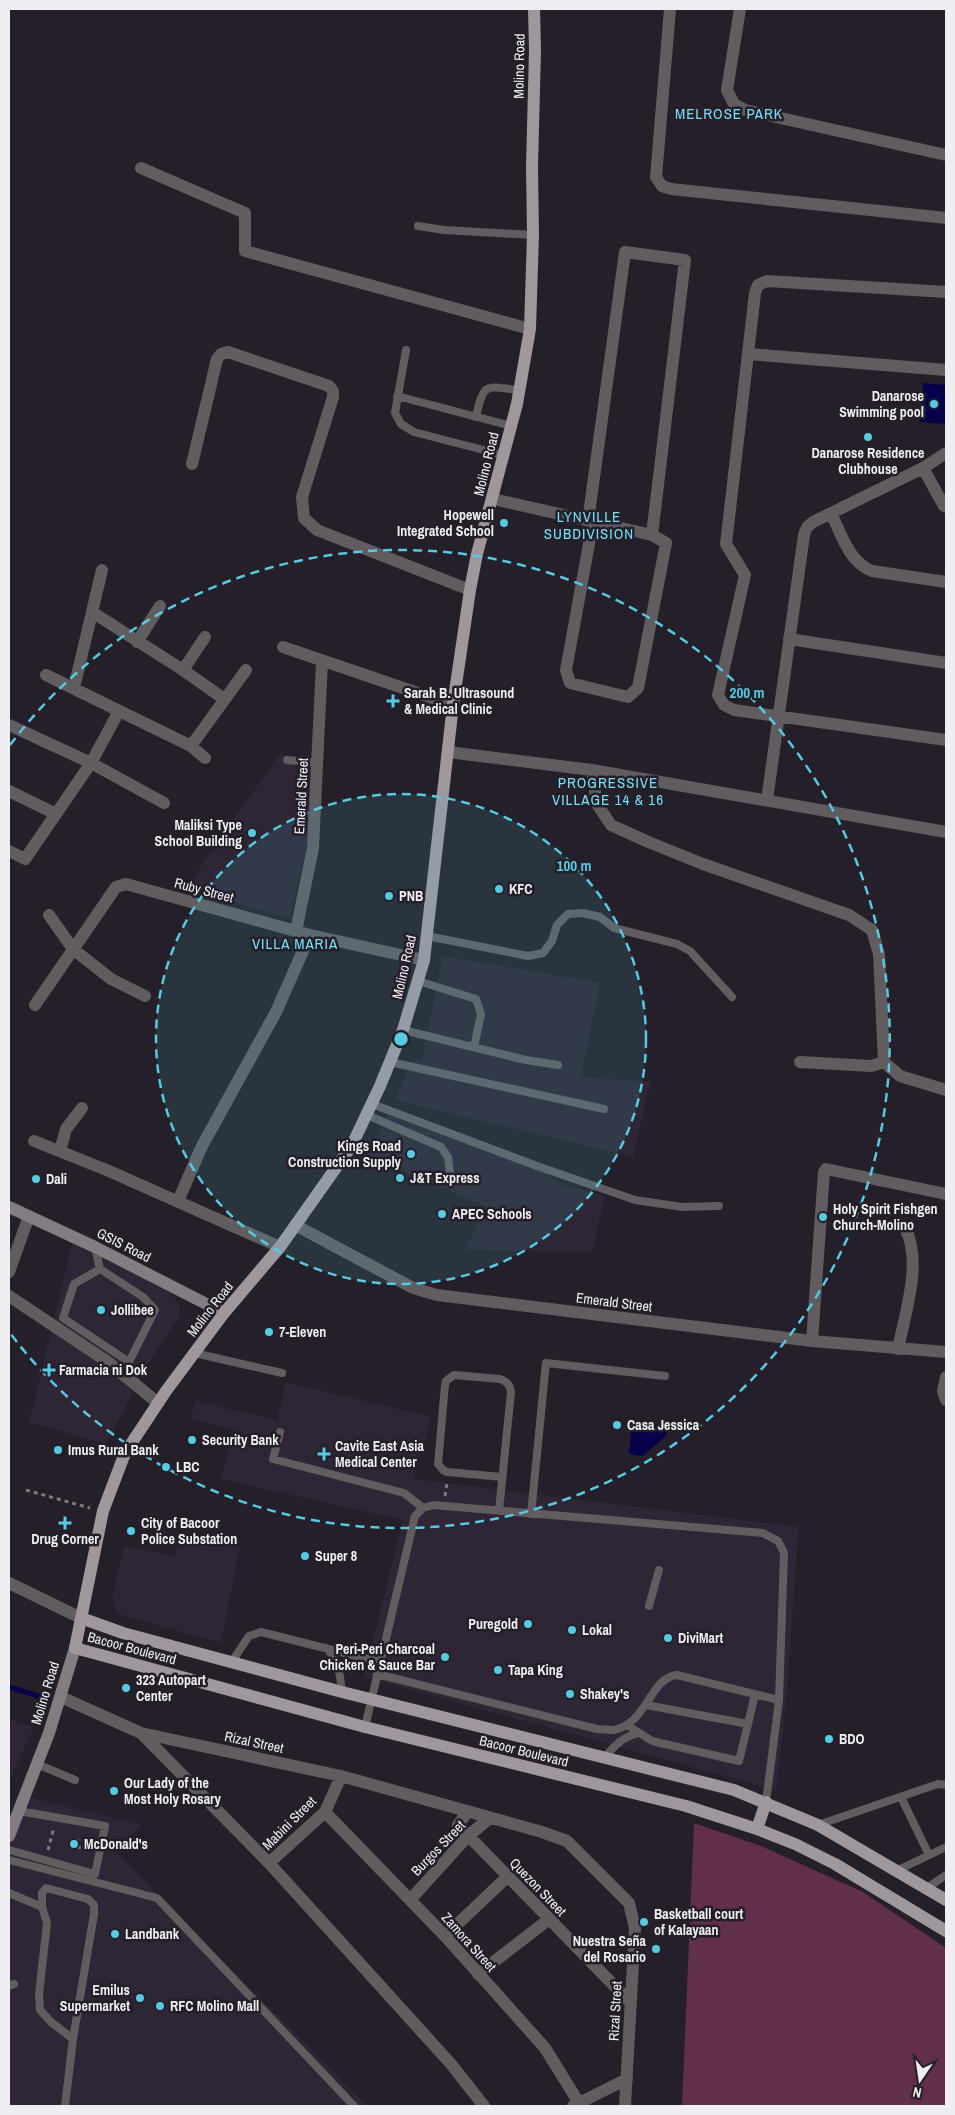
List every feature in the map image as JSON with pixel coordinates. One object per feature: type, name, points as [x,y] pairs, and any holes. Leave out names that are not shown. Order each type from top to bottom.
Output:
[{"type":"main road","name":"Molino Road","points":[[9,1836],[61,1697],[75,1648],[103,1511],[125,1453],[158,1402],[194,1353],[224,1313],[280,1247],[352,1145],[370,1110],[403,1030],[418,981],[424,960],[453,705],[470,590],[520,390],[530,329],[533,235],[534,9]]},
{"type":"main road","name":"GSIS Road","points":[[9,1207],[95,1247],[224,1313]]},
{"type":"main road","name":"Bacoor Boulevard","points":[[81,1618],[123,1633],[231,1663],[371,1700],[689,1778],[766,1802],[818,1824],[946,1900]]},
{"type":"main road","name":"Bacoor Boulevard","points":[[75,1648],[364,1727],[686,1806],[758,1829],[795,1844],[835,1864],[946,1931]]},
{"type":"main road","points":[[758,1829],[766,1802]]},
{"type":"street","points":[[670,9],[656,177],[662,186],[671,190],[946,218]]},
{"type":"street","points":[[740,9],[727,90],[734,104],[745,110],[946,156]]},
{"type":"street","points":[[141,168],[245,213],[245,252],[530,329]]},
{"type":"street","points":[[493,499],[591,521],[652,535],[666,542],[638,688],[628,697],[570,683],[566,670],[591,521],[625,252],[685,260],[652,535]]},
{"type":"street","points":[[946,292],[767,281],[756,289],[726,544],[745,575],[718,695],[720,701],[728,709],[946,740]]},
{"type":"street","points":[[192,464],[217,359],[221,354],[228,352],[329,386],[333,391],[334,397],[302,496],[304,518],[317,530],[470,590]]},
{"type":"street","points":[[748,354],[946,370]]},
{"type":"street","points":[[767,800],[806,530],[813,522],[922,468],[946,453]]},
{"type":"street","points":[[922,468],[944,506],[946,506]]},
{"type":"street","points":[[831,513],[852,556],[864,568],[872,571],[946,582]]},
{"type":"street","points":[[74,688],[102,570]]},
{"type":"street","points":[[136,642],[160,606]]},
{"type":"street","points":[[92,612],[136,642],[183,670],[224,699]]},
{"type":"street","points":[[183,670],[205,637]]},
{"type":"street","points":[[789,639],[946,663]]},
{"type":"street","points":[[283,647],[322,662],[453,705]]},
{"type":"street","name":"Emerald Street","points":[[296,931],[313,848],[322,662]]},
{"type":"street","points":[[191,746],[246,670]]},
{"type":"street","points":[[46,675],[191,746],[205,758]]},
{"type":"street","points":[[9,851],[25,859],[91,763],[119,711]]},
{"type":"street","points":[[9,725],[91,763],[164,803]]},
{"type":"street","points":[[448,752],[592,770],[946,832]]},
{"type":"street","points":[[592,770],[597,804],[611,825],[703,864],[849,915],[872,930],[879,954],[884,1062],[900,1076],[946,1090]]},
{"type":"street","points":[[9,791],[56,814]]},
{"type":"street","name":"Ruby Street","points":[[35,1005],[116,887],[126,884],[310,935],[424,960]]},
{"type":"street","points":[[49,915],[73,949],[111,979],[145,996]]},
{"type":"street","points":[[178,1201],[202,1146],[276,1012],[310,935]]},
{"type":"street","points":[[800,1062],[871,1066],[884,1062]]},
{"type":"street","points":[[60,1151],[66,1128],[82,1108]]},
{"type":"street","points":[[34,1141],[178,1201],[280,1247]]},
{"type":"street","points":[[812,1341],[824,1172],[826,1169],[946,1194]]},
{"type":"street","points":[[9,1272],[29,1216]]},
{"type":"street","name":"Emerald Street","points":[[295,1225],[413,1288],[436,1295],[812,1341],[946,1352]]},
{"type":"street","points":[[898,1349],[913,1265],[912,1244],[904,1228]]},
{"type":"street","points":[[9,1296],[108,1362],[158,1402]]},
{"type":"street","points":[[946,1377],[943,1391],[946,1400]]},
{"type":"street","points":[[9,1583],[81,1618]]},
{"type":"street","points":[[61,1697],[141,1733],[269,1863],[451,2064],[484,2106]]},
{"type":"street","name":"Rizal Street","points":[[141,1733],[341,1776],[567,1841],[629,1903],[635,1928],[625,2106]]},
{"type":"street","name":"Mabini Street","points":[[269,1863],[325,1812],[341,1776]]},
{"type":"street","name":"Zamora Street","points":[[325,1812],[444,1936],[545,2048],[576,2105]]},
{"type":"street","points":[[468,1812],[458,1825],[468,1836]]},
{"type":"street","name":"Burgos Street","points":[[410,1900],[468,1836],[490,1818]]},
{"type":"street","name":"Quezon Street","points":[[468,1836],[630,2002]]},
{"type":"street","points":[[444,1936],[508,1876]]},
{"type":"street","points":[[478,1974],[548,1920]]},
{"type":"street","points":[[576,2105],[627,2079]]},
{"type":"lane","points":[[418,226],[444,230],[533,235]]},
{"type":"lane","points":[[406,350],[395,413],[401,424],[414,432],[503,455]]},
{"type":"lane","points":[[476,417],[481,394],[485,389],[520,390]]},
{"type":"lane","points":[[397,396],[511,426]]},
{"type":"lane","points":[[287,760],[318,763]]},
{"type":"lane","points":[[427,936],[528,956],[543,953],[552,941],[557,925],[568,914],[583,913],[600,917],[614,928],[677,944],[690,951],[732,997]]},
{"type":"lane","points":[[418,981],[476,1000],[482,1014],[474,1047]]},
{"type":"lane","points":[[403,1030],[526,1060],[558,1065]]},
{"type":"lane","points":[[390,1062],[604,1108]]},
{"type":"lane","points":[[370,1110],[441,1147],[448,1157],[451,1182]]},
{"type":"lane","points":[[370,1110],[635,1200],[682,1207],[719,1206]]},
{"type":"lane","points":[[95,1247],[100,1269],[143,1297],[155,1310],[129,1362],[63,1318],[74,1284],[100,1269]]},
{"type":"lane","points":[[194,1353],[282,1373]]},
{"type":"lane","points":[[531,1514],[546,1363],[665,1376]]},
{"type":"lane","points":[[499,1511],[511,1388],[505,1380],[454,1375],[446,1381],[438,1464],[444,1471],[448,1472],[502,1477]]},
{"type":"lane","points":[[280,1432],[273,1459],[404,1493],[423,1508]]},
{"type":"lane","points":[[364,1727],[415,1516],[423,1508],[432,1505],[763,1533],[778,1541],[784,1553],[779,1700],[766,1802]]},
{"type":"lane","points":[[649,1606],[659,1570]]},
{"type":"lane","points":[[231,1663],[249,1636],[261,1632],[380,1662]]},
{"type":"lane","points":[[326,1648],[335,1657],[340,1670],[342,1692]]},
{"type":"lane","points":[[377,1674],[596,1729],[613,1730],[627,1724],[638,1715],[660,1682],[667,1676],[677,1675],[779,1700]]},
{"type":"lane","points":[[627,1724],[652,1741],[739,1761],[755,1694]]},
{"type":"lane","points":[[646,1705],[748,1724]]},
{"type":"lane","points":[[605,1757],[617,1742],[624,1737],[638,1732]]},
{"type":"lane","points":[[37,1764],[75,1780]]},
{"type":"lane","points":[[818,1824],[938,1784],[946,1785]]},
{"type":"lane","points":[[901,1797],[929,1855]]},
{"type":"lane","points":[[9,1850],[94,1874],[105,1826],[19,1811]]},
{"type":"lane","points":[[898,1870],[946,1847]]},
{"type":"lane","points":[[9,1860],[157,1898],[354,2106]]},
{"type":"lane","points":[[927,1888],[946,1875]]},
{"type":"lane","points":[[65,2106],[73,2039],[94,1905],[88,1898],[46,1888],[42,1893],[42,1907],[47,1923],[39,1994],[40,2010],[51,2022],[73,2039]]},
{"type":"lane","points":[[9,1894],[42,1907]]},
{"type":"path","points":[[444,1506],[448,1472]]},
{"type":"path","points":[[26,1490],[103,1511]]},
{"type":"path","points":[[46,1860],[56,1818]]},
{"type":"path","points":[[52,1834],[58,1835]]},
{"type":"path","points":[[75,1840],[87,1842],[85,1848],[78,1847]]},
{"type":"shaded area","name":"Danarose Swimming pool","points":[[923,383],[946,385],[946,424],[920,422]]},
{"type":"shaded area","points":[[281,752],[312,783],[308,844],[289,918],[185,889]]},
{"type":"shaded area","points":[[443,956],[600,983],[581,1077],[651,1082],[633,1157],[395,1100],[412,1060],[422,1060]]},
{"type":"shaded area","points":[[389,1113],[533,1163],[562,1185],[605,1195],[592,1252],[465,1250],[486,1207],[368,1155]]},
{"type":"shaded area","points":[[73,1241],[172,1294],[179,1304],[179,1317],[148,1364],[106,1444],[29,1422]]},
{"type":"shaded area","points":[[286,1382],[431,1417],[414,1479],[799,1527],[786,1702],[776,1790],[364,1677],[403,1520],[221,1479],[234,1429],[191,1420],[195,1401],[277,1420]]},
{"type":"shaded area","points":[[632,1423],[667,1426],[667,1435],[643,1456],[629,1454]]},
{"type":"shaded area","points":[[180,1536],[240,1546],[221,1643],[118,1614],[112,1599],[124,1546],[175,1556]]},
{"type":"shaded area","points":[[9,1719],[34,1727],[9,1781]]},
{"type":"shaded area","points":[[25,1796],[141,1825],[116,1852],[367,2106],[9,2106],[9,1836]]},
{"type":"shaded area","points":[[694,1823],[761,1846],[863,1892],[946,1948],[946,2106],[682,2106]]},
{"type":"waterway","points":[[9,1687],[44,1698]]},
{"type":"place","name":"Danarose Swimming pool","points":[[934,404]]},
{"type":"place","name":"Danarose Residence Clubhouse","points":[[868,437]]},
{"type":"place","name":"Hopewell Integrated School","points":[[504,523]]},
{"type":"place","name":"Sarah B. Ultrasound & Medical Clinic","points":[[393,701]]},
{"type":"place","name":"Maliksi Type School Building","points":[[252,833]]},
{"type":"place","name":"KFC","points":[[499,889]]},
{"type":"place","name":"PNB","points":[[389,896]]},
{"type":"place","name":"Kings Road Construction Supply","points":[[411,1154]]},
{"type":"place","name":"J&T Express","points":[[400,1178]]},
{"type":"place","name":"Dali","points":[[36,1179]]},
{"type":"place","name":"APEC Schools","points":[[442,1214]]},
{"type":"place","name":"Holy Spirit Fishgen Church-Molino","points":[[823,1217]]},
{"type":"place","name":"Jollibee","points":[[101,1310]]},
{"type":"place","name":"7-Eleven","points":[[269,1332]]},
{"type":"place","name":"Farmacia ni Dok","points":[[49,1370]]},
{"type":"place","name":"Casa Jessica","points":[[617,1425]]},
{"type":"place","name":"Security Bank","points":[[192,1440]]},
{"type":"place","name":"Imus Rural Bank","points":[[58,1450]]},
{"type":"place","name":"Cavite East Asia Medical Center","points":[[324,1454]]},
{"type":"place","name":"LBC","points":[[166,1467]]},
{"type":"place","name":"Drug Corner","points":[[65,1523]]},
{"type":"place","name":"City of Bacoor Police Substation","points":[[131,1531]]},
{"type":"place","name":"Super 8","points":[[305,1556]]},
{"type":"place","name":"Puregold","points":[[528,1624]]},
{"type":"place","name":"Lokal","points":[[572,1630]]},
{"type":"place","name":"DiviMart","points":[[668,1638]]},
{"type":"place","name":"Peri-Peri Charcoal Chicken & Sauce Bar","points":[[445,1657]]},
{"type":"place","name":"Tapa King","points":[[498,1670]]},
{"type":"place","name":"323 Autopart Center","points":[[126,1688]]},
{"type":"place","name":"Shakey's","points":[[570,1694]]},
{"type":"place","name":"BDO","points":[[829,1739]]},
{"type":"place","name":"Our Lady of the Most Holy Rosary","points":[[114,1791]]},
{"type":"place","name":"McDonald's","points":[[74,1844]]},
{"type":"place","name":"Basketball court of Kalayaan","points":[[644,1922]]},
{"type":"place","name":"Landbank","points":[[115,1934]]},
{"type":"place","name":"Nuestra Seña del Rosario","points":[[656,1949]]},
{"type":"place","name":"Emilus Supermarket","points":[[140,1998]]},
{"type":"place","name":"RFC Molino Mall","points":[[160,2006]]},
{"type":"district","name":"MELROSE PARK","points":[[729,113]]},
{"type":"district","name":"LYNVILLE SUBDIVISION","points":[[589,524]]},
{"type":"district","name":"PROGRESSIVE VILLAGE 14 & 16","points":[[608,790]]},
{"type":"district","name":"VILLA MARIA","points":[[295,943]]}]
